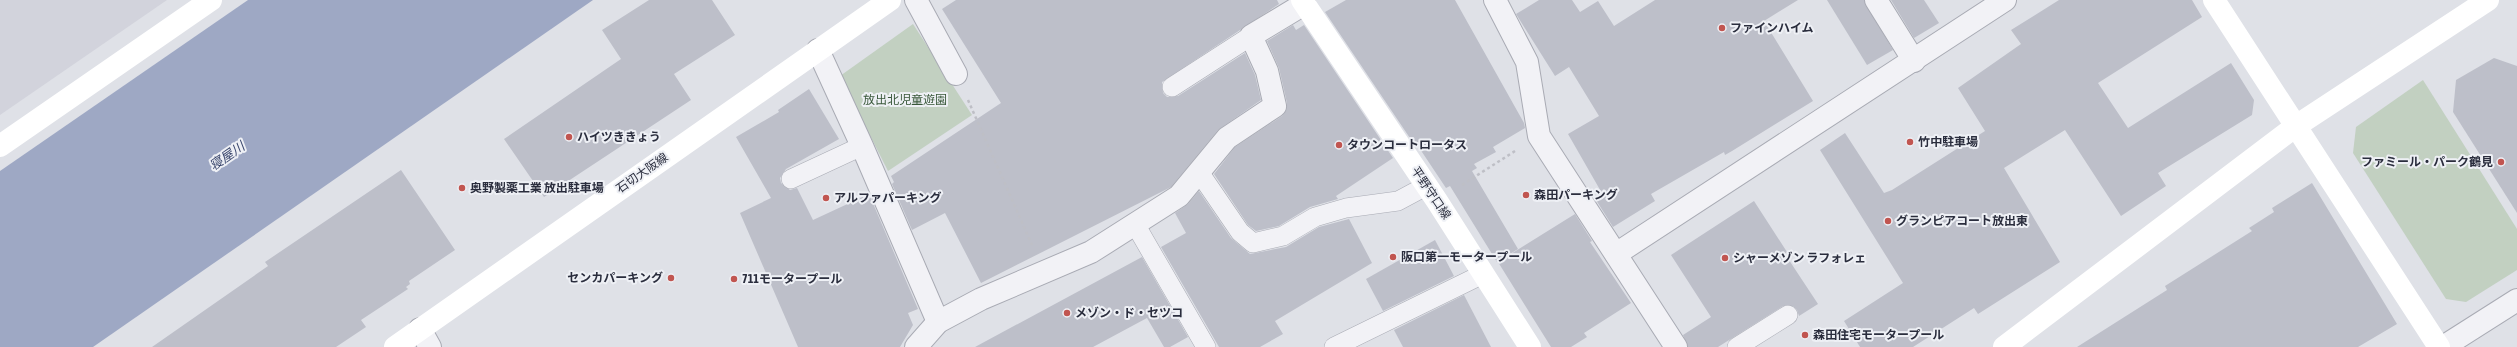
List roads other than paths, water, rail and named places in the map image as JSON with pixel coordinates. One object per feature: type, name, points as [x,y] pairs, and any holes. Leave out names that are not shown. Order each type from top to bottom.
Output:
[{"type":"street","points":[[0,146],[212,0]]},
{"type":"street","name":"石切大阪線","points":[[395,347],[425,338],[818,50],[890,0]]},
{"type":"street","points":[[916,0],[956,74]]},
{"type":"street","points":[[1495,0],[1527,62],[1539,136],[1676,347]]},
{"type":"street","points":[[1876,0],[1914,60]]},
{"type":"street","points":[[1616,254],[2005,0]]},
{"type":"street","points":[[2214,0],[2439,347]]},
{"type":"street","points":[[2004,347],[2296,126],[2488,0]]},
{"type":"street","points":[[923,344],[938,322],[981,299],[1091,252],[1179,196],[1227,138],[1275,106],[1267,71],[1251,36],[1306,1]]},
{"type":"street","name":"平野守口線","points":[[1306,1],[1530,347]]},
{"type":"street","points":[[818,50],[862,146],[938,322]]},
{"type":"street","points":[[2443,347],[2517,300]]},
{"type":"lane","points":[[1172,87],[1251,36]]},
{"type":"lane","points":[[791,179],[862,146]]},
{"type":"lane","points":[[1199,172],[1240,232],[1253,243],[1283,236],[1315,217],[1346,208],[1398,201],[1431,193]]},
{"type":"lane","points":[[1135,224],[1206,347]]},
{"type":"lane","points":[[1334,347],[1483,274]]},
{"type":"lane","points":[[1737,347],[1788,315]]},
{"type":"water","name":"寝屋川","points":[[248,0],[593,0],[93,347],[0,347],[0,171]]},
{"type":"place","name":"ファインハイム","points":[[1722,28]]},
{"type":"place","name":"ハイツききょう","points":[[569,137]]},
{"type":"place","name":"竹中駐車場","points":[[1910,142]]},
{"type":"place","name":"タウンコートロータス","points":[[1339,145]]},
{"type":"place","name":"ファミール・パーク鶴見","points":[[2501,162]]},
{"type":"place","name":"奥野製薬工業 放出駐車場","points":[[462,188]]},
{"type":"place","name":"森田パーキング","points":[[1526,195]]},
{"type":"place","name":"アルファパーキング","points":[[826,198]]},
{"type":"place","name":"グランピアコート放出東","points":[[1888,221]]},
{"type":"place","name":"阪口第一モータープール","points":[[1393,257]]},
{"type":"place","name":"シャーメゾン ラフォレェ","points":[[1725,258]]},
{"type":"place","name":"センカパーキング","points":[[671,278]]},
{"type":"place","name":"711モータープール","points":[[734,279]]},
{"type":"place","name":"メゾン・ド・セツコ","points":[[1067,313]]},
{"type":"place","name":"森田住宅モータープール","points":[[1805,335]]},
{"type":"park label","name":"放出北児童遊園","points":[[905,100]]}]
